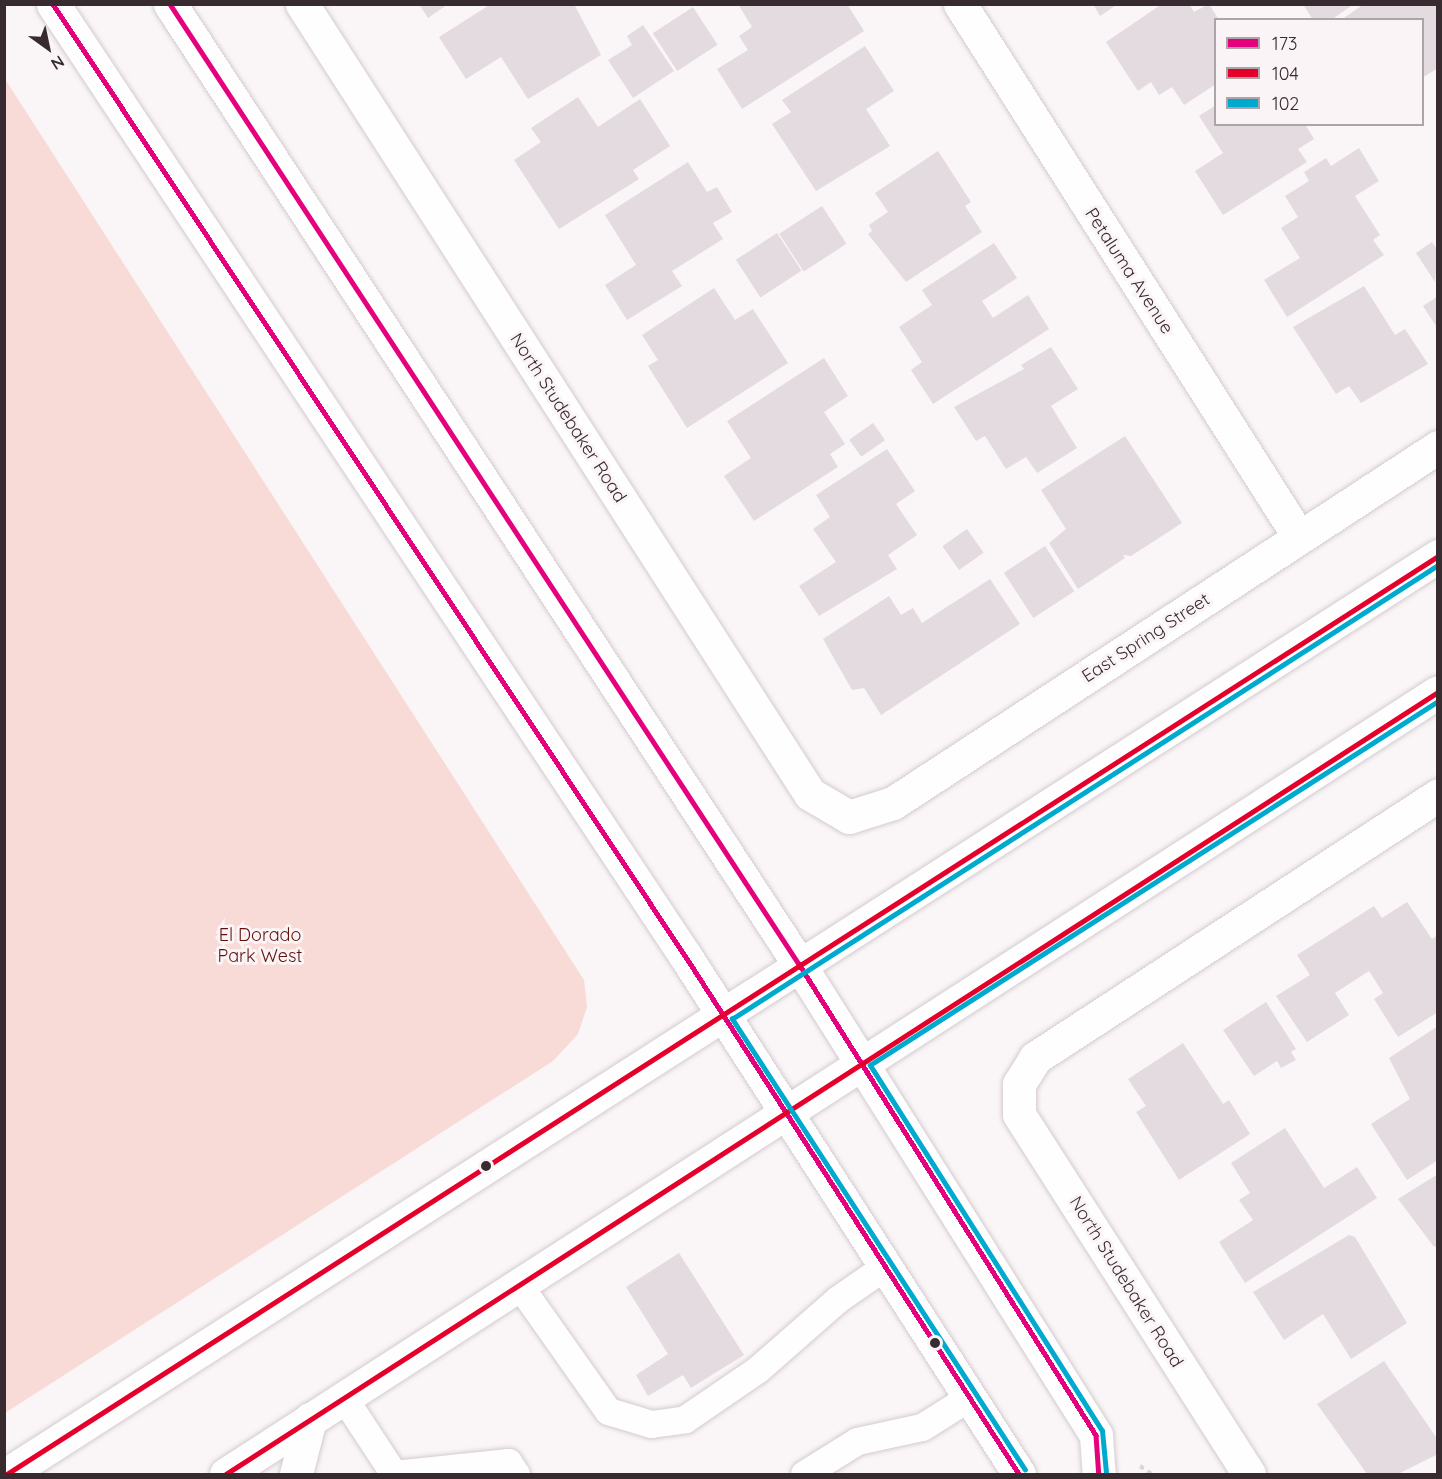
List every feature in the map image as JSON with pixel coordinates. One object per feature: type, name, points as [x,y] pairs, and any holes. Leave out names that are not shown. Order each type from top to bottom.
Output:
[{"type":"main road","points":[[53,4],[887,1265],[968,1398],[1018,1474]]},
{"type":"main road","points":[[170,4],[799,964],[1096,1435],[1099,1474]]},
{"type":"main road","name":"North Studebaker Road","points":[[302,4],[810,794],[849,817]]},
{"type":"main road","name":"Petaluma Avenue","points":[[960,4],[1299,537]]},
{"type":"main road","name":"East Spring Street","points":[[849,817],[893,803],[1437,447]]},
{"type":"main road","points":[[6,1474],[722,1017],[799,964],[1437,556]]},
{"type":"main road","points":[[226,1474],[1437,692]]},
{"type":"main road","name":"North Studebaker Road","points":[[1249,1474],[1019,1114],[1019,1084],[1035,1058],[1437,795]]},
{"type":"main road","points":[[296,1474],[310,1419]]},
{"type":"lane","points":[[519,1285],[608,1411],[651,1424],[685,1419],[758,1369],[838,1299],[887,1265]]},
{"type":"lane","points":[[344,1398],[394,1474],[508,1462],[516,1474]]},
{"type":"lane","points":[[804,1474],[857,1441],[922,1427],[968,1398]]},
{"type":"green space","name":"El Dorado Park West","points":[[5,79],[584,980],[587,1007],[578,1034],[553,1061],[5,1413]]},
{"type":"building","points":[[419,4],[448,4],[428,18]]},
{"type":"building","points":[[491,4],[574,4],[601,55],[528,99],[501,57],[466,79],[439,37]]},
{"type":"building","points":[[738,4],[847,4],[864,31],[742,109],[717,69],[748,50],[739,36],[752,27]]},
{"type":"building","points":[[1093,4],[1118,4],[1100,16]]},
{"type":"building","points":[[1162,4],[1189,4],[1194,12],[1209,4],[1218,18],[1214,18],[1214,85],[1184,105],[1172,87],[1159,95],[1151,82],[1138,91],[1106,42]]},
{"type":"building","points":[[1303,4],[1354,4],[1334,18],[1312,18]]},
{"type":"building","points":[[1364,4],[1438,4],[1438,68],[1424,77],[1424,18],[1344,18]]},
{"type":"building","points":[[693,7],[718,45],[677,71],[653,33]]},
{"type":"building","points":[[643,25],[674,71],[633,98],[608,60],[632,45],[627,36]]},
{"type":"building","points":[[865,46],[894,91],[866,109],[890,146],[816,191],[772,124],[791,112],[782,100]]},
{"type":"building","points":[[578,97],[598,127],[640,99],[670,146],[633,170],[639,179],[559,229],[514,160],[541,142],[531,128]]},
{"type":"building","points":[[1214,106],[1214,126],[1306,126],[1314,139],[1298,149],[1307,162],[1223,215],[1195,171],[1223,153],[1199,116]]},
{"type":"building","points":[[1359,148],[1379,181],[1355,196],[1380,235],[1373,240],[1384,255],[1287,317],[1264,280],[1300,258],[1281,228],[1298,217],[1285,196],[1309,181],[1304,172],[1326,158],[1331,166]]},
{"type":"building","points":[[938,151],[971,202],[965,206],[982,232],[906,282],[868,234],[872,231],[869,225],[888,212],[875,193]]},
{"type":"building","points":[[688,162],[707,192],[717,187],[732,212],[713,223],[723,239],[672,271],[682,286],[627,320],[605,285],[636,265],[605,215]]},
{"type":"building","points":[[822,206],[847,244],[804,272],[779,234]]},
{"type":"building","points":[[777,233],[802,271],[760,297],[736,260]]},
{"type":"building","points":[[1432,242],[1438,251],[1435,282],[1416,253]]},
{"type":"building","points":[[994,243],[1017,278],[982,301],[993,318],[1028,295],[1049,329],[933,404],[911,370],[922,362],[899,327],[932,305],[922,290]]},
{"type":"building","points":[[1364,286],[1395,335],[1405,329],[1428,364],[1361,403],[1349,386],[1336,394],[1293,327]]},
{"type":"building","points":[[714,288],[735,320],[753,309],[788,363],[687,428],[648,366],[658,360],[642,335]]},
{"type":"building","points":[[1438,296],[1438,329],[1423,306]]},
{"type":"building","points":[[1051,347],[1078,389],[1051,406],[1077,448],[1037,473],[1026,457],[1006,469],[985,436],[976,441],[954,407],[1024,369],[1021,365]]},
{"type":"building","points":[[824,358],[848,396],[824,412],[845,444],[830,454],[838,467],[754,521],[724,476],[751,458],[727,421]]},
{"type":"building","points":[[873,423],[885,440],[861,457],[849,440]]},
{"type":"building","points":[[1125,436],[1182,523],[1131,556],[1123,555],[1125,558],[1078,589],[1049,543],[1066,529],[1041,490]]},
{"type":"building","points":[[887,449],[915,491],[896,504],[917,535],[888,555],[897,569],[819,616],[799,586],[836,562],[813,529],[830,517],[816,495]]},
{"type":"building","points":[[967,529],[984,553],[959,570],[942,546]]},
{"type":"building","points":[[1045,546],[1074,591],[1033,618],[1004,573]]},
{"type":"building","points":[[990,579],[1020,624],[881,715],[864,688],[852,690],[823,639],[889,596],[901,615],[913,608],[922,623]]},
{"type":"building","points":[[1407,902],[1432,939],[1438,935],[1438,1012],[1398,1037],[1374,999],[1383,993],[1369,971],[1335,993],[1349,1015],[1307,1042],[1276,996],[1310,975],[1297,955],[1374,906],[1382,918]]},
{"type":"building","points":[[1266,1002],[1296,1049],[1291,1052],[1296,1060],[1281,1068],[1277,1061],[1254,1076],[1223,1030]]},
{"type":"building","points":[[1438,1026],[1438,1160],[1407,1180],[1371,1124],[1410,1099],[1389,1058]]},
{"type":"building","points":[[1183,1043],[1223,1104],[1229,1100],[1250,1134],[1179,1180],[1136,1112],[1146,1106],[1128,1079]]},
{"type":"building","points":[[1285,1128],[1324,1188],[1357,1167],[1377,1198],[1245,1283],[1219,1242],[1253,1220],[1239,1200],[1250,1193],[1231,1163]]},
{"type":"building","points":[[1438,1174],[1438,1245],[1434,1247],[1398,1199]]},
{"type":"building","points":[[1349,1235],[1355,1237],[1407,1323],[1351,1359],[1323,1314],[1284,1340],[1253,1292]]},
{"type":"building","points":[[679,1253],[744,1355],[691,1388],[683,1375],[648,1396],[636,1375],[668,1354],[626,1287]]},
{"type":"building","points":[[1384,1361],[1438,1440],[1438,1454],[1398,1474],[1367,1474],[1317,1404]]},
{"type":"transit line","name":"173","points":[[53,4],[686,957],[1019,1474]]},
{"type":"transit line","name":"173","points":[[170,4],[799,964],[1096,1435],[1099,1474]]},
{"type":"transit line","name":"104","points":[[7,1474],[1438,556]]},
{"type":"transit line","name":"102","points":[[1025,1470],[732,1019],[1438,565]]},
{"type":"transit line","name":"104","points":[[226,1474],[1438,692]]},
{"type":"transit line","name":"102","points":[[1106,1473],[1102,1431],[870,1065],[1438,701]]}]
